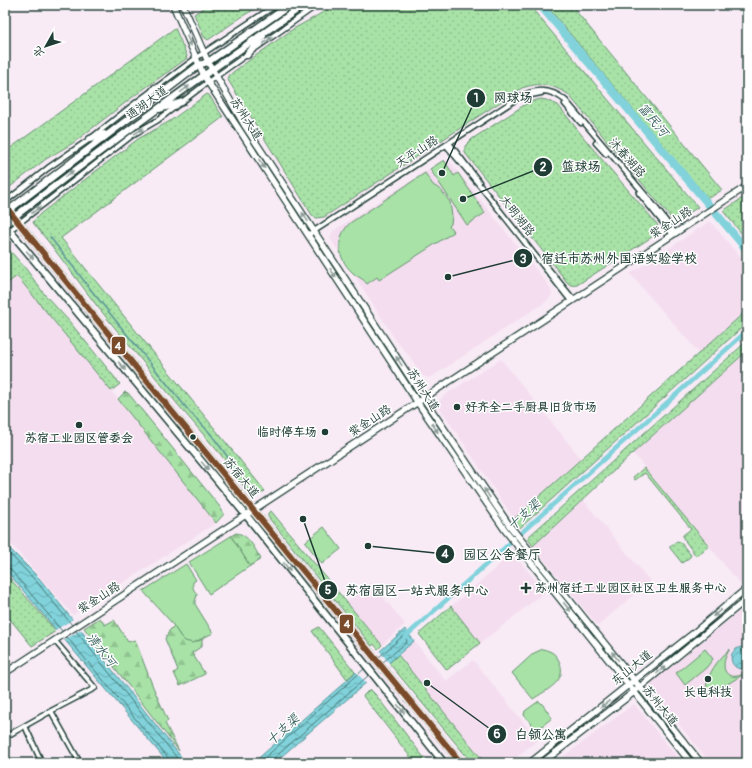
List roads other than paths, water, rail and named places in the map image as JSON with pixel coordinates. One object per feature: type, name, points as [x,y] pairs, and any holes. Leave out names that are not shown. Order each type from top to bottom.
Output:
[{"type":"main road","name":"通湖大道","points":[[6,209],[199,65],[208,62],[290,5]]},
{"type":"main road","name":"通湖大道","points":[[6,228],[14,216],[103,148],[304,5]]},
{"type":"main road","points":[[247,55],[268,30]]},
{"type":"main road","points":[[140,110],[155,88]]},
{"type":"main road","points":[[155,110],[182,102]]},
{"type":"main road","points":[[90,139],[110,132]]},
{"type":"main road","name":"苏宿大道","points":[[6,209],[14,216],[142,375],[461,763]]},
{"type":"main road","name":"苏宿大道","points":[[6,228],[246,515],[444,763]]},
{"type":"street","name":"苏州大道","points":[[173,5],[204,76],[418,403],[507,527],[530,550],[700,763]]},
{"type":"street","name":"苏州大道","points":[[183,5],[212,70],[245,126],[525,555],[691,763]]},
{"type":"street","points":[[5,202],[48,168],[90,139],[196,58],[276,5]]},
{"type":"street","points":[[6,228],[19,223],[134,134],[158,120],[208,82],[317,5]]},
{"type":"street","name":"天平山路","points":[[309,236],[448,145],[530,95],[546,94],[561,98]]},
{"type":"street","name":"沐春湖路","points":[[561,98],[674,234]]},
{"type":"street","name":"大明湖路","points":[[448,145],[572,300]]},
{"type":"street","name":"紫金山路","points":[[5,673],[747,186]]},
{"type":"street","name":"东山大道","points":[[530,763],[690,636],[747,588]]},
{"type":"street","name":"东山大道","points":[[542,763],[634,692],[747,599]]},
{"type":"street","points":[[5,737],[95,688],[55,640]]},
{"type":"street","points":[[51,711],[80,763]]},
{"type":"street","points":[[25,726],[42,763]]},
{"type":"water","points":[[5,544],[39,578],[186,763],[168,763],[5,569]]},
{"type":"water","points":[[405,629],[414,641],[274,763],[253,763]]},
{"type":"water","points":[[741,647],[747,649],[747,668],[741,669],[734,665],[731,657],[736,649]]},
{"type":"waterway","name":"富民河","points":[[540,5],[747,250]]},
{"type":"waterway","points":[[50,237],[189,411],[210,433],[247,483]]},
{"type":"waterway","name":"十支渠","points":[[405,637],[747,331]]},
{"type":"place","name":"网球场","points":[[442,173]]},
{"type":"place","name":"篮球场","points":[[463,199]]},
{"type":"place","name":"宿迁市苏州外国语实验学校","points":[[448,277]]},
{"type":"place","name":"好齐全二手厨具旧货市场","points":[[457,407]]},
{"type":"place","name":"苏宿工业园区管委会","points":[[79,425]]},
{"type":"place","name":"临时停车场","points":[[325,432]]},
{"type":"place","name":"苏宿园区一站式服务中心","points":[[303,519]]},
{"type":"place","name":"园区公舍餐厅","points":[[368,546]]},
{"type":"place","name":"苏州宿迁工业园区社区卫生服务中心","points":[[526,588]]},
{"type":"place","name":"长电科技","points":[[708,679]]},
{"type":"place","name":"白领公寓","points":[[427,683]]},
{"type":"water label","name":"清水河","points":[[101,650]]}]
